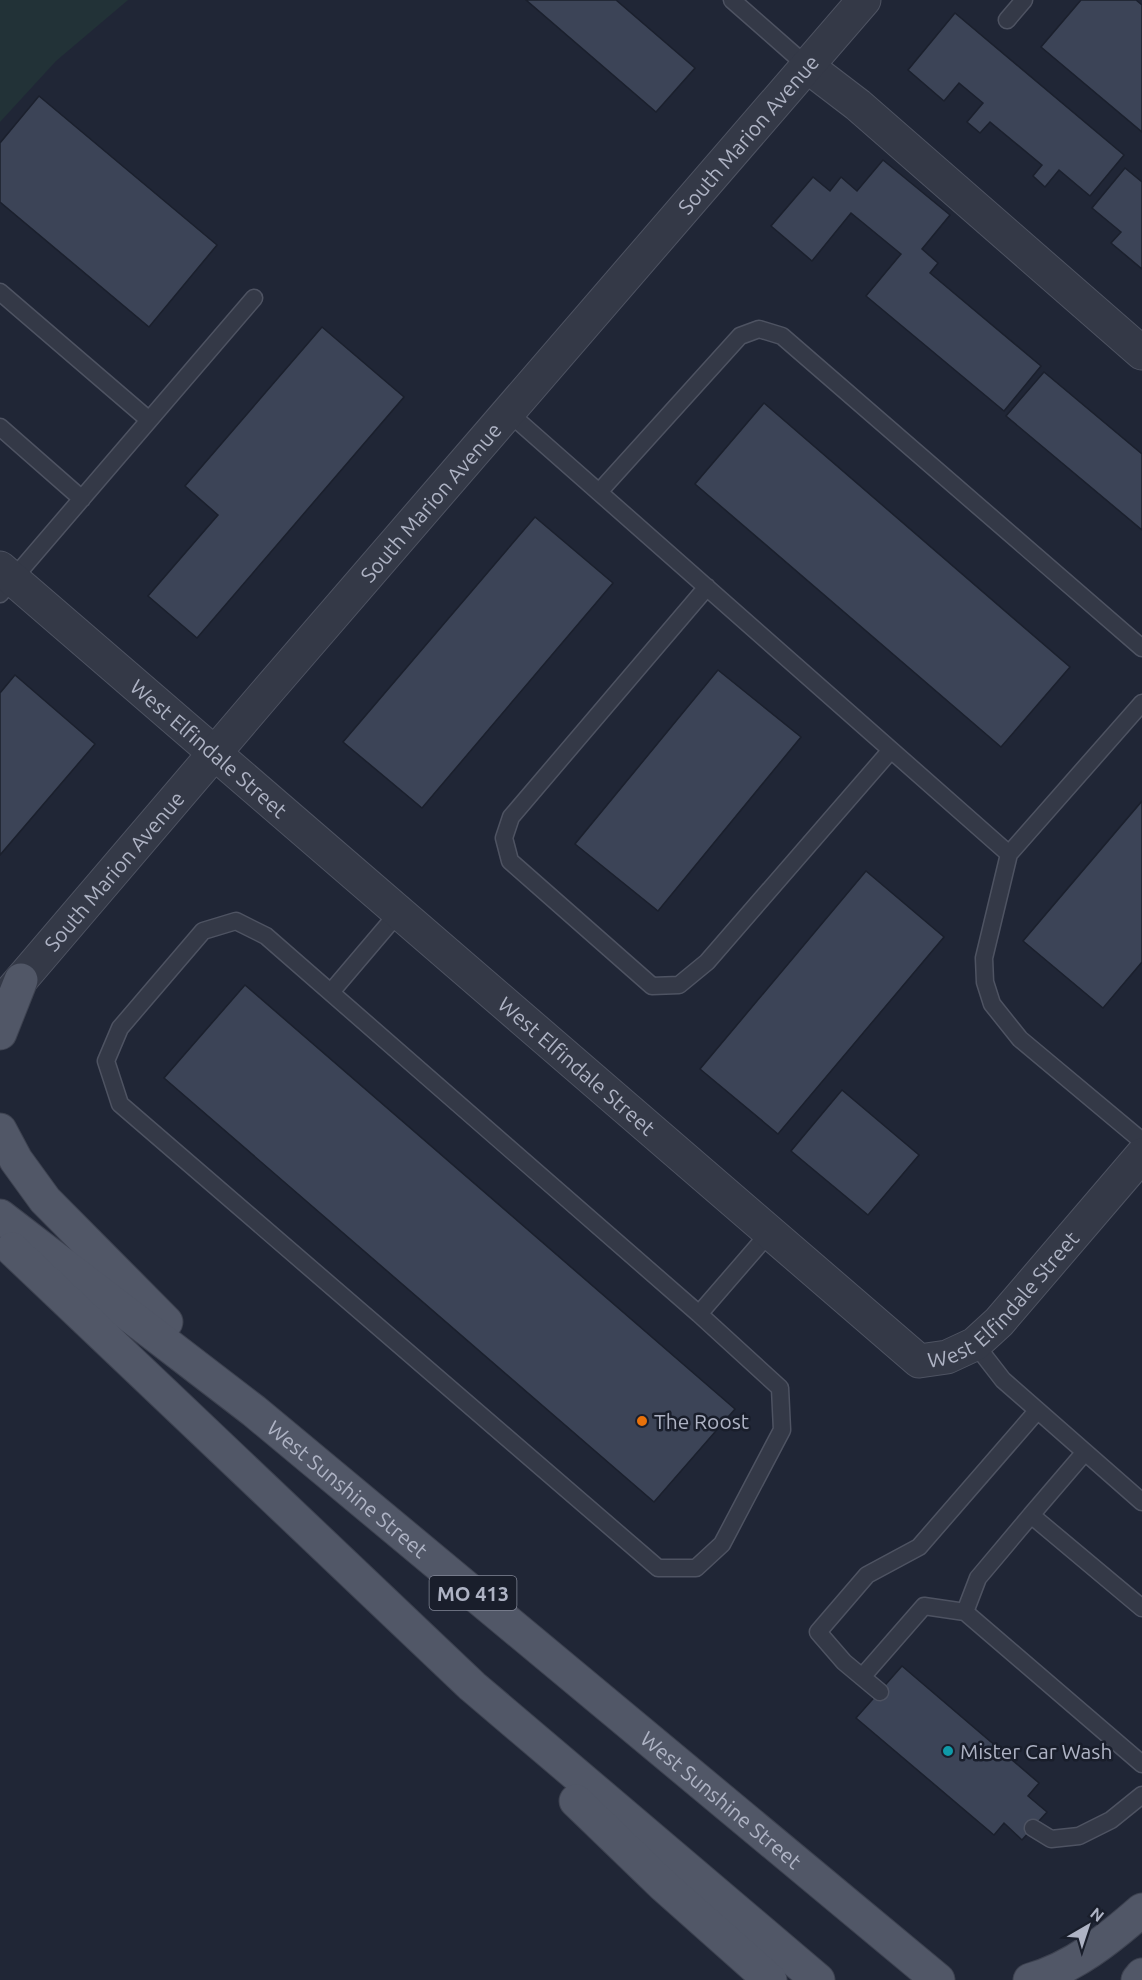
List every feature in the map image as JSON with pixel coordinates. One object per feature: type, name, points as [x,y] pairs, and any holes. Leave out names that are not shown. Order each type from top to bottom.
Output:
[{"type":"main road","points":[[0,1033],[11,986]]},
{"type":"main road","points":[[0,1130],[16,1160],[45,1200],[254,1411]]},
{"type":"main road","name":"West Sunshine Street","points":[[0,1216],[254,1411],[938,1980]]},
{"type":"main road","name":"MO 413","points":[[0,1237],[472,1686],[818,1980]]},
{"type":"main road","points":[[472,1686],[578,1803],[663,1885],[770,1980]]},
{"type":"main road","points":[[1030,1980],[1062,1968],[1085,1954],[1115,1934],[1142,1910]]},
{"type":"main road","points":[[1138,1980],[1142,1976]]},
{"type":"street","name":"South Marion Avenue","points":[[0,1005],[11,986],[215,753],[864,0]]},
{"type":"street","points":[[807,66],[858,105],[1142,352]]},
{"type":"street","name":"West Elfindale Street","points":[[4,580],[215,753],[919,1360],[947,1357],[975,1344],[999,1322],[1142,1155]]},
{"type":"lane","points":[[732,0],[807,66]]},
{"type":"lane","points":[[1007,20],[1024,0]]},
{"type":"lane","points":[[0,292],[149,420]]},
{"type":"lane","points":[[4,580],[82,498],[254,298]]},
{"type":"lane","points":[[599,492],[740,336],[759,329],[782,336],[1142,648]]},
{"type":"lane","points":[[508,412],[1009,854]]},
{"type":"lane","points":[[0,427],[82,498]]},
{"type":"lane","points":[[707,587],[511,817],[504,838],[510,861],[652,986],[679,985],[706,962],[891,750]]},
{"type":"lane","points":[[1142,703],[1009,854],[984,958],[985,982],[992,1004],[1020,1039],[1142,1141]]},
{"type":"lane","points":[[331,992],[399,912]]},
{"type":"lane","points":[[236,921],[266,936],[699,1314],[780,1388],[782,1430],[722,1544],[696,1568],[658,1568],[120,1104],[106,1061],[120,1028],[204,931],[236,921]]},
{"type":"lane","points":[[699,1314],[770,1232]]},
{"type":"lane","points":[[975,1344],[1003,1380],[1142,1502]]},
{"type":"lane","points":[[880,1692],[844,1662],[818,1632],[867,1575],[920,1547],[1037,1411]]},
{"type":"lane","points":[[965,1612],[978,1578],[1085,1452]]},
{"type":"lane","points":[[1031,1515],[1142,1608]]},
{"type":"lane","points":[[862,1677],[924,1606],[965,1612],[1142,1764]]},
{"type":"lane","points":[[1033,1828],[1051,1839],[1079,1836],[1111,1820],[1142,1795]]},
{"type":"shaded area","points":[[0,0],[128,0],[56,61],[0,122]]},
{"type":"building","points":[[526,0],[616,0],[695,68],[656,112]]},
{"type":"building","points":[[1081,0],[1136,0],[1142,5],[1142,132],[1041,47]]},
{"type":"building","points":[[955,13],[1124,155],[1090,196],[1059,170],[1045,187],[1033,176],[1042,165],[990,122],[980,133],[967,122],[983,103],[959,83],[944,101],[908,70]]},
{"type":"building","points":[[39,96],[217,245],[149,327],[0,202],[0,143]]},
{"type":"building","points":[[883,160],[950,215],[922,249],[938,263],[930,273],[1041,366],[1004,411],[866,296],[901,254],[851,213],[812,261],[771,226],[813,177],[830,191],[841,177],[857,191]]},
{"type":"building","points":[[1125,168],[1142,182],[1142,269],[1111,243],[1121,232],[1092,208]]},
{"type":"building","points":[[322,327],[404,397],[197,638],[148,596],[218,515],[185,486]]},
{"type":"building","points":[[1044,372],[1142,454],[1142,530],[1006,416]]},
{"type":"building","points":[[764,403],[1070,667],[1001,747],[695,484]]},
{"type":"building","points":[[535,517],[613,583],[422,808],[343,742]]},
{"type":"building","points":[[718,670],[801,737],[658,911],[575,844]]},
{"type":"building","points":[[15,675],[95,744],[0,855],[0,693]]},
{"type":"building","points":[[1142,801],[1142,962],[1103,1008],[1023,941]]},
{"type":"building","points":[[866,871],[944,937],[778,1134],[700,1069]]},
{"type":"building","points":[[245,985],[735,1409],[654,1502],[164,1078]]},
{"type":"building","points":[[842,1090],[919,1155],[868,1215],[791,1151]]},
{"type":"building","name":"Mister Car Wash","points":[[902,1666],[1039,1783],[1028,1796],[1047,1812],[1022,1840],[1004,1823],[994,1835],[856,1718]]},
{"type":"place","name":"The Roost","points":[[642,1421]]},
{"type":"place","name":"Mister Car Wash","points":[[948,1751]]}]
